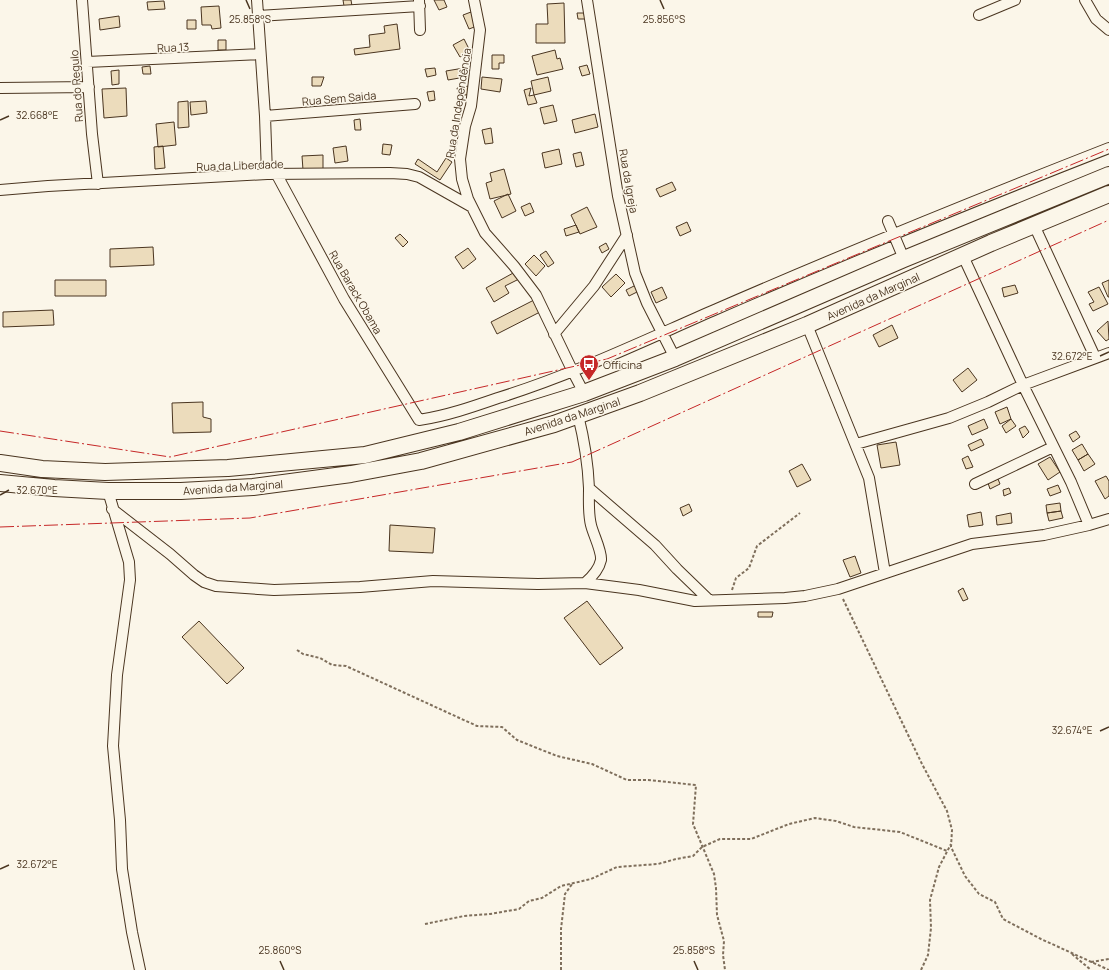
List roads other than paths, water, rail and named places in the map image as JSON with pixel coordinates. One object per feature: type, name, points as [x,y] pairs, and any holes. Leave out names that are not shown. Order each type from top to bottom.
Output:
[{"type":"main road","name":"Avenida da Marginal","points":[[0,463],[42,469],[105,472],[228,468],[365,455],[459,432],[584,393],[675,358],[904,258],[1109,175]]},
{"type":"main road","name":"Avenida da Marginal","points":[[0,483],[108,491],[181,491],[253,487],[351,474],[421,461],[554,424],[640,393],[807,324],[1109,194]]},
{"type":"street","name":"Rua do Regulo","points":[[82,0],[92,134],[98,184]]},
{"type":"street","name":"Rua Barack Obama","points":[[257,0],[260,54],[272,174],[344,299],[419,420],[435,418],[463,410],[513,394],[573,372]]},
{"type":"street","name":"Rua da Independência","points":[[474,0],[480,30],[479,48],[471,106],[465,126],[460,159],[462,179],[468,199],[485,233],[514,266],[536,295],[584,393]]},
{"type":"street","name":"Rua da Igreja","points":[[588,0],[618,196],[635,273],[647,303],[675,358]]},
{"type":"street","points":[[979,16],[1015,0]]},
{"type":"street","points":[[1084,0],[1096,19],[1109,30]]},
{"type":"street","points":[[258,16],[419,3],[420,30]]},
{"type":"street","name":"Rua 13","points":[[87,62],[260,54]]},
{"type":"street","points":[[0,88],[89,88]]},
{"type":"street","name":"Rua Sem Saida","points":[[266,116],[415,104]]},
{"type":"street","points":[[573,372],[844,254],[1109,148]]},
{"type":"street","name":"Rua da Liberdade","points":[[0,190],[272,174],[390,173],[419,176],[472,207]]},
{"type":"street","points":[[888,221],[904,258]]},
{"type":"street","points":[[1034,225],[1095,357]]},
{"type":"street","points":[[554,334],[594,286],[627,234]]},
{"type":"street","points":[[963,256],[1023,385],[1071,482],[1089,525]]},
{"type":"street","points":[[807,324],[869,478],[885,573]]},
{"type":"street","points":[[856,444],[949,418],[988,402],[1023,385],[1109,353]]},
{"type":"street","points":[[578,415],[585,442],[589,488],[589,517],[601,560],[592,576],[586,583]]},
{"type":"street","points":[[975,484],[1053,447]]},
{"type":"street","points":[[589,488],[655,545],[677,569],[710,600]]},
{"type":"street","points":[[108,491],[128,562],[130,580],[117,675],[113,746],[120,820],[122,870],[140,970]]},
{"type":"street","points":[[112,509],[170,554],[194,575],[204,582],[216,586],[274,590],[360,587],[433,582],[538,584],[586,583],[640,590],[695,601],[791,598],[804,596],[838,589],[972,544],[1044,535],[1109,519]]},
{"type":"place","name":"Officina","points":[[589,381]]}]
